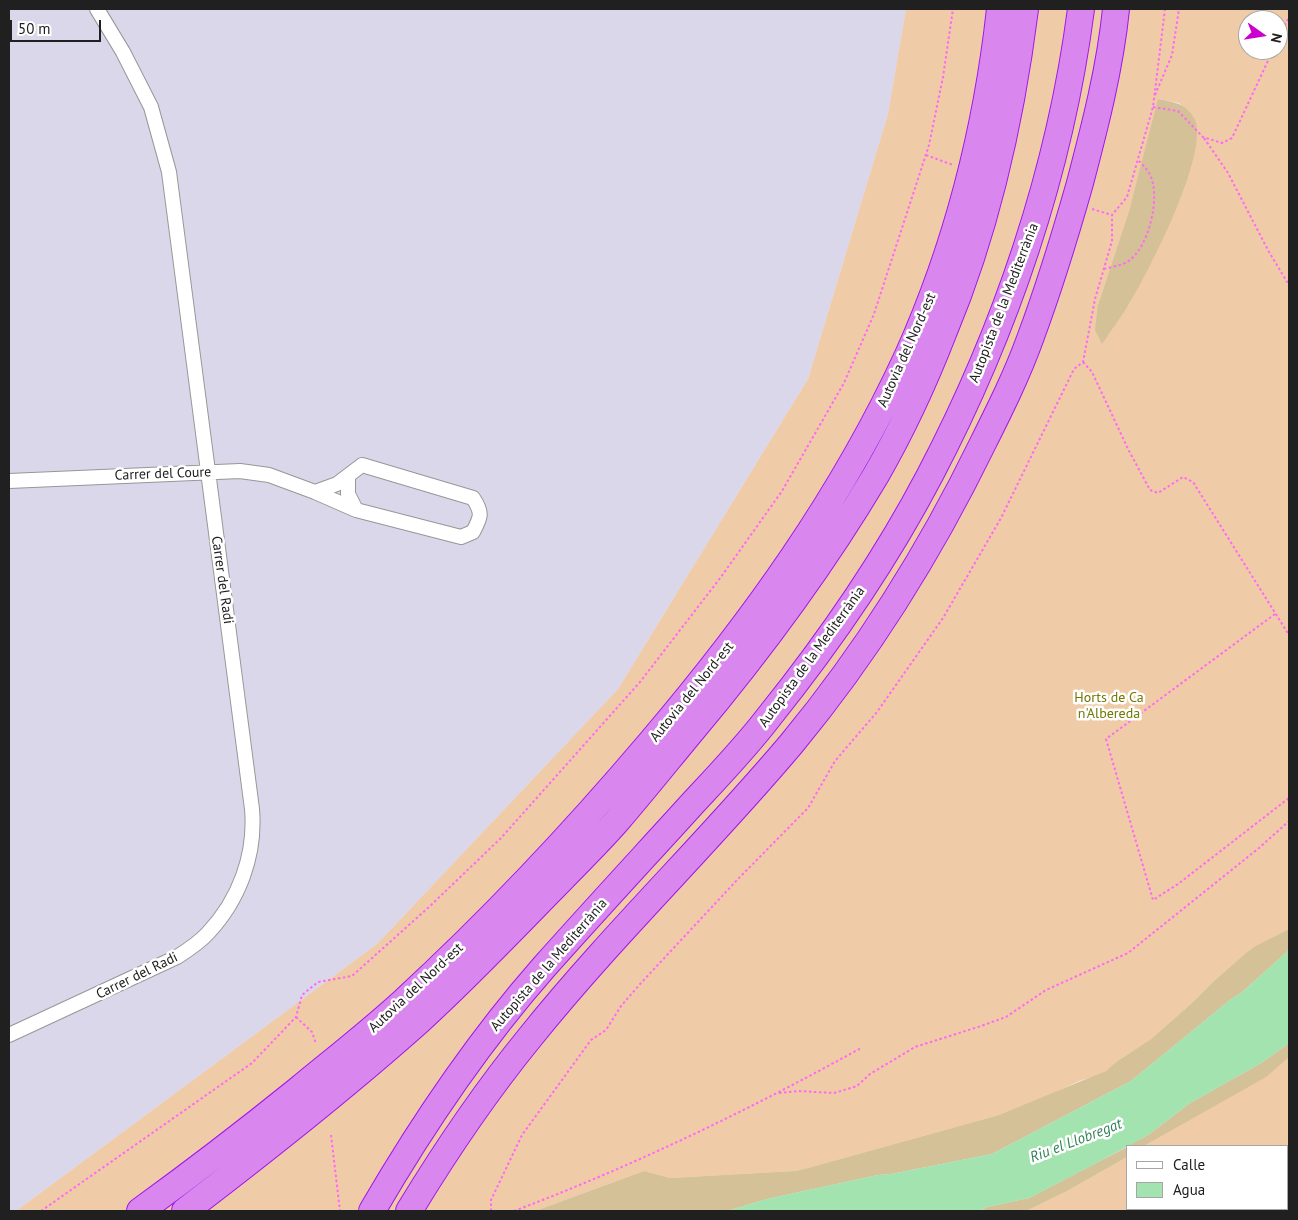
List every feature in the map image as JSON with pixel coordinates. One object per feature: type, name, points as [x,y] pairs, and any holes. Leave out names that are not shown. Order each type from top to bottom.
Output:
[{"type":"highway","name":"Autovia del Nord-est","points":[[140,1211],[211,1160],[356,1043],[403,1002],[476,931],[600,803],[710,671],[760,606],[813,529],[858,455],[909,351],[922,319],[948,248],[975,152],[985,105],[1000,9]]},
{"type":"highway","name":"Autovia del Nord-est","points":[[185,1211],[302,1120],[420,1019],[490,953],[616,823],[731,684],[811,577],[878,472],[922,382],[960,291],[978,238],[1004,141],[1025,9]]},
{"type":"highway","name":"Autopista de la Mediterrània","points":[[372,1211],[416,1137],[505,1013],[543,968],[724,770],[767,720],[846,613],[904,521],[930,476],[962,411],[1019,271],[1038,211],[1059,128],[1081,9]]},
{"type":"highway","points":[[409,1211],[461,1130],[531,1036],[610,944],[747,794],[821,706],[881,623],[935,536],[995,419],[1029,342],[1064,242],[1093,135],[1113,41],[1116,9]]},
{"type":"street","name":"Carrer del Radi","points":[[9,1035],[177,957],[198,943],[224,914],[234,898],[243,878],[252,837],[252,809],[168,172],[151,107],[123,52],[97,9]]},
{"type":"street","name":"Carrer del Coure","points":[[9,481],[240,472],[268,476],[315,492],[356,510],[461,537],[473,532],[480,518],[479,507],[473,498],[362,466],[337,484],[315,492]]},
{"type":"street","points":[[348,476],[348,494],[356,510]]},
{"type":"path","points":[[41,1211],[252,1063],[296,1017],[302,994],[318,982],[352,976],[429,907],[501,838],[640,682],[721,577],[782,490],[844,383],[874,314],[926,155],[943,77],[953,9]]},
{"type":"path","points":[[1154,99],[1172,55],[1179,9]]},
{"type":"path","points":[[1203,137],[1222,143],[1232,138],[1268,60]]},
{"type":"path","points":[[1153,107],[1178,111],[1203,137],[1228,173],[1269,252],[1289,285]]},
{"type":"path","points":[[926,155],[953,165]]},
{"type":"path","points":[[1104,270],[1126,262],[1136,254],[1149,228],[1153,208],[1153,187],[1150,173],[1138,160]]},
{"type":"path","points":[[1092,209],[1112,215]]},
{"type":"path","points":[[1083,362],[1092,372],[1128,449],[1150,490],[1158,493],[1183,477],[1193,482],[1289,635]]},
{"type":"path","points":[[1275,614],[1106,739],[1153,900],[1178,884],[1289,798]]},
{"type":"path","points":[[779,1093],[798,1091],[834,1093],[857,1086],[870,1074],[915,1047],[1006,1016],[1046,990],[1128,953],[1259,848],[1289,821]]},
{"type":"path","points":[[296,1017],[312,1032],[316,1044]]},
{"type":"path","points":[[514,1211],[575,1188],[779,1093],[861,1048]]},
{"type":"path","points":[[331,1135],[340,1211]]},
{"type":"path","points":[[1288,1200],[1289,1206]]},
{"type":"shaded area","points":[[9,9],[906,9],[888,114],[808,379],[618,689],[377,944],[16,1211],[9,1211]]},
{"type":"shaded area","points":[[1158,99],[1174,102],[1183,106],[1191,113],[1194,118],[1197,134],[1194,156],[1175,212],[1149,268],[1128,306],[1102,344],[1095,330],[1098,305],[1129,211]]},
{"type":"shaded area","points":[[1289,929],[1289,950],[1241,993],[1131,1081],[992,1154],[878,1175],[767,1199],[727,1211],[535,1211],[644,1171],[670,1178],[795,1171],[999,1115],[1106,1071],[1116,1062],[1151,1039],[1247,952]]},
{"type":"shaded area","points":[[1289,1043],[1289,1057],[1266,1077],[1146,1145],[1129,1145],[1148,1135],[1190,1103],[1263,1062]]},
{"type":"shaded area","points":[[1126,1148],[1126,1158],[1069,1190],[1030,1209],[1025,1211],[980,1211],[987,1207],[1029,1198]]},
{"type":"green space","name":"Horts de Ca n'Albereda","points":[[906,9],[1289,9],[1289,929],[1247,952],[1151,1039],[1116,1062],[1106,1071],[999,1115],[795,1171],[670,1178],[644,1171],[535,1211],[16,1211],[377,944],[618,689],[808,379],[888,114]],"holes":[[[1159,99],[1179,103],[1190,112],[1153,259],[1128,306],[1108,336],[1098,305],[1129,211]]]},
{"type":"green space","points":[[1289,1057],[1289,1211],[1025,1211],[1069,1190],[1126,1158],[1126,1210],[1288,1210],[1288,1145],[1146,1145],[1207,1110]]},
{"type":"water","name":"Riu el Llobregat","points":[[1289,950],[1289,1043],[1263,1062],[1190,1103],[1148,1135],[1029,1198],[987,1207],[979,1211],[727,1211],[767,1199],[878,1175],[992,1154],[1131,1081],[1241,993]]}]
